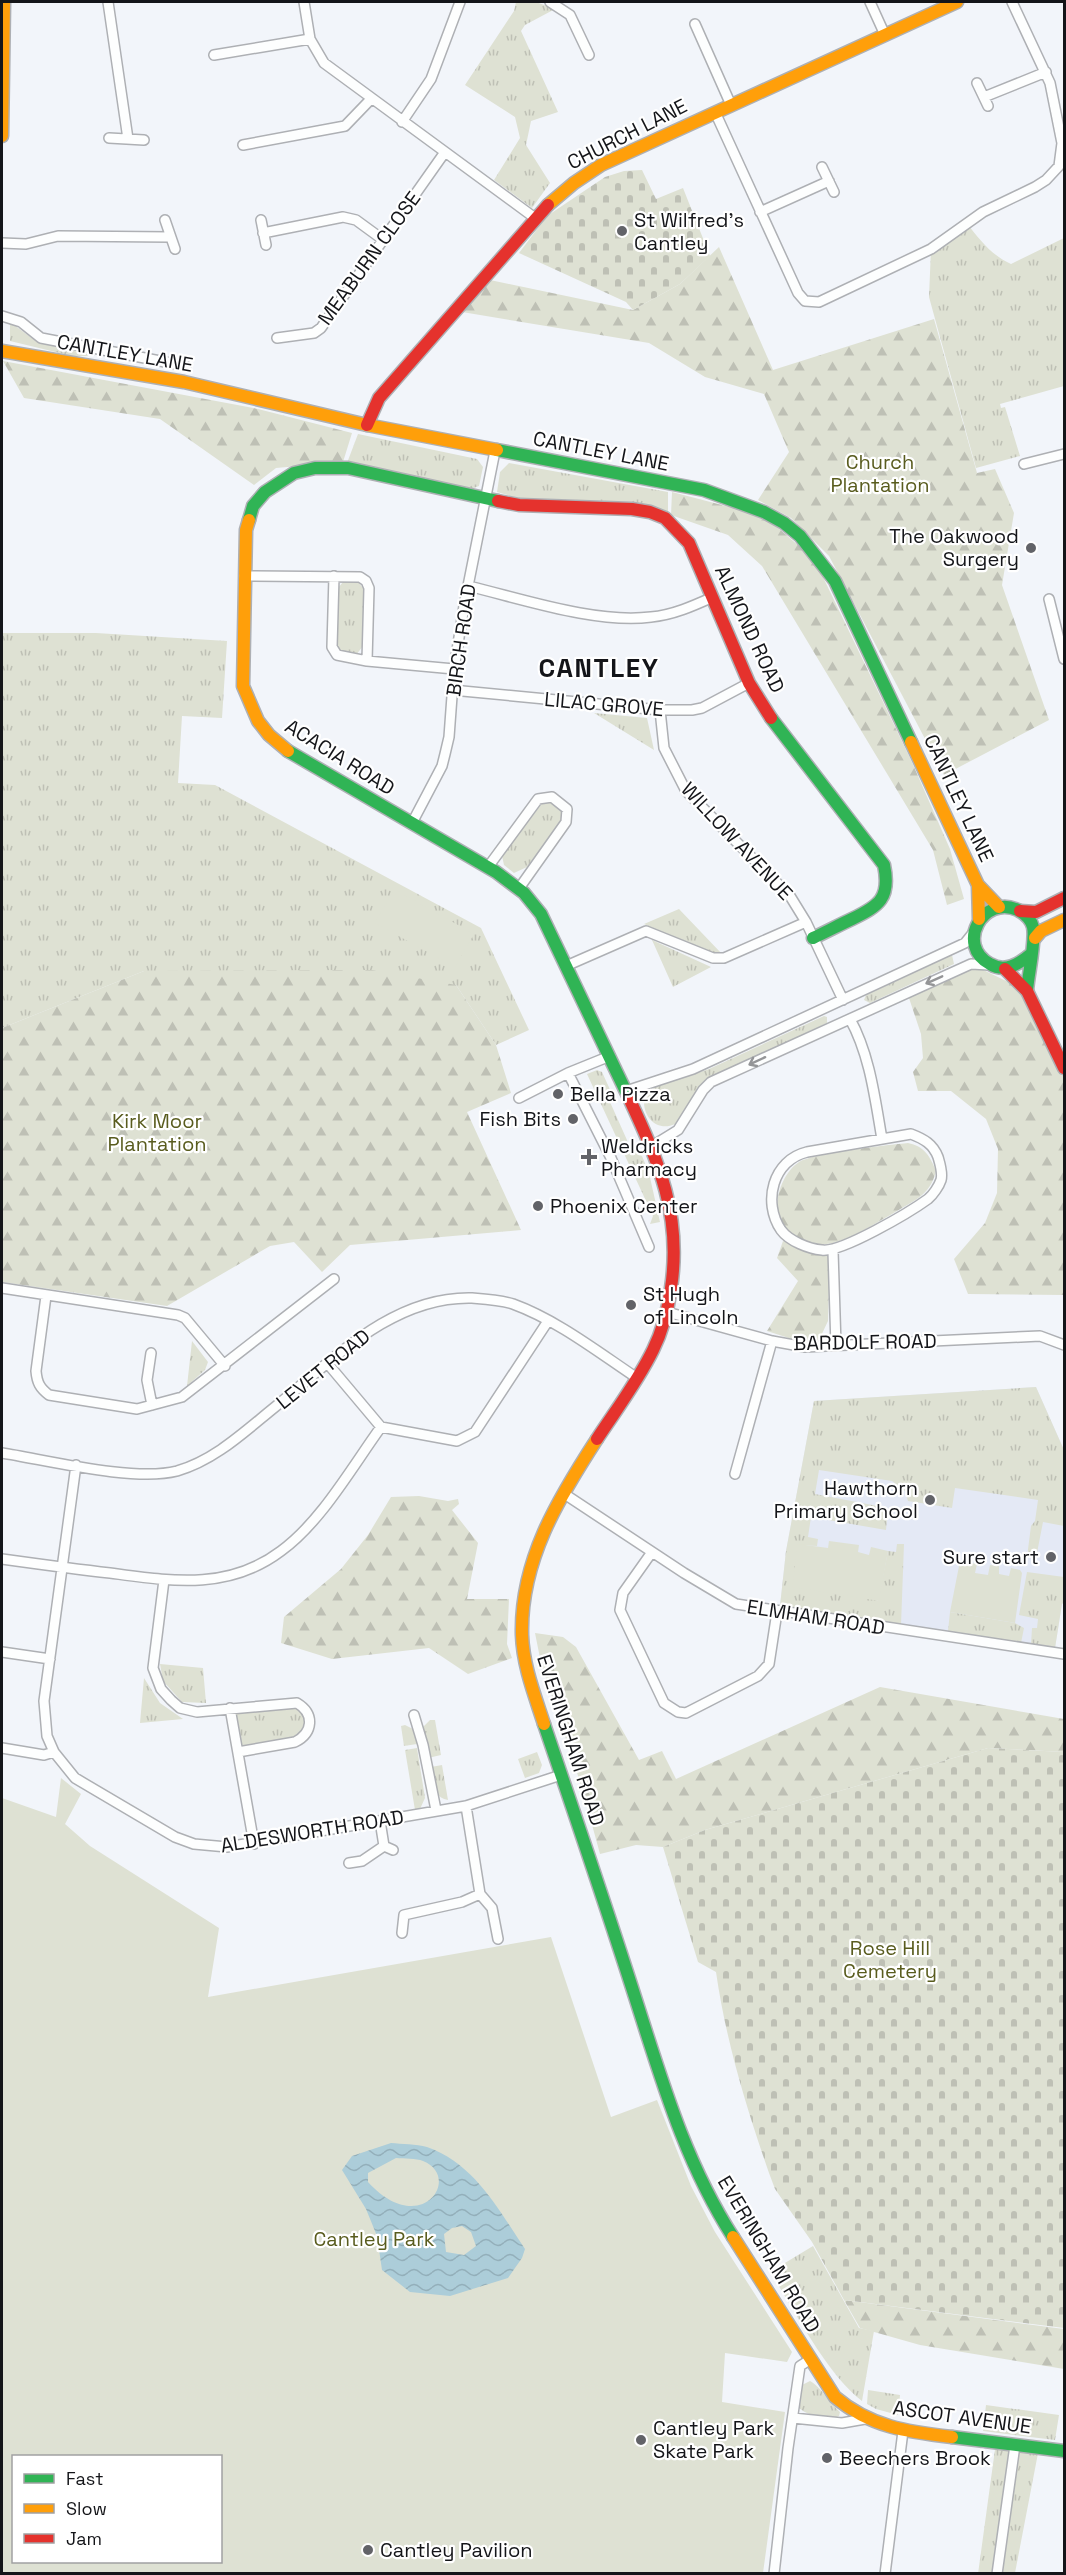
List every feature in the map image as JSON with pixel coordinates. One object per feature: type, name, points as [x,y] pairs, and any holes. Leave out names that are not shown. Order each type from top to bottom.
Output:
[{"type":"street","points":[[2,136],[4,2]]},
{"type":"street","points":[[108,2],[128,139]]},
{"type":"street","points":[[304,2],[310,39],[324,63],[535,218]]},
{"type":"street","points":[[402,122],[431,79],[460,2]]},
{"type":"street","points":[[550,2],[570,15],[589,55]]},
{"type":"street","points":[[870,2],[885,35]]},
{"type":"street","name":"CHURCH LANE","points":[[367,425],[379,398],[555,196],[592,170],[957,2]]},
{"type":"street","points":[[715,112],[798,293],[805,301],[819,302],[931,249],[966,222],[1035,187],[1062,167],[1062,143],[1046,72],[1012,2]]},
{"type":"street","points":[[695,24],[731,105]]},
{"type":"street","points":[[214,55],[310,39]]},
{"type":"street","points":[[977,83],[986,102],[1046,72]]},
{"type":"street","points":[[243,146],[345,126],[370,99]]},
{"type":"street","points":[[109,138],[144,140]]},
{"type":"street","name":"MEABURN CLOSE","points":[[277,338],[314,333],[321,328],[382,238],[445,152]]},
{"type":"street","points":[[822,167],[834,192]]},
{"type":"street","points":[[760,212],[828,181]]},
{"type":"street","points":[[263,233],[343,217],[356,220],[382,238]]},
{"type":"street","points":[[165,220],[175,249]]},
{"type":"street","points":[[261,220],[266,245]]},
{"type":"street","points":[[2,243],[26,244],[58,236],[170,237]]},
{"type":"street","name":"CANTLEY LANE","points":[[2,316],[21,322],[40,338],[186,366]]},
{"type":"street","name":"CANTLEY LANE","points":[[2,351],[184,382],[367,425],[704,490],[764,512],[800,536],[835,582],[978,885],[999,907]]},
{"type":"street","name":"BIRCH ROAD","points":[[412,823],[442,766],[449,737],[454,669],[495,451]]},
{"type":"street","points":[[1024,464],[1065,454]]},
{"type":"street","name":"ACACIA ROAD","points":[[487,498],[348,468],[315,468],[294,473],[276,483],[253,506],[246,530],[243,686],[255,718],[267,735],[283,748],[520,887],[541,914],[626,1091]]},
{"type":"street","name":"ALMOND ROAD","points":[[487,498],[519,505],[632,509],[650,512],[665,518],[689,543],[749,683],[776,726],[884,865],[887,877],[885,894],[881,902],[875,908],[813,938]]},
{"type":"street","points":[[244,576],[360,577],[366,581],[369,588],[367,661]]},
{"type":"street","points":[[334,576],[333,651],[343,658],[454,669]]},
{"type":"street","points":[[468,586],[591,614],[631,618],[665,615],[713,597]]},
{"type":"street","points":[[1049,599],[1065,659]]},
{"type":"street","name":"LILAC GROVE","points":[[452,690],[660,710],[692,710],[702,708],[749,683]]},
{"type":"street","name":"WILLOW AVENUE","points":[[660,710],[664,748],[686,791],[790,896],[806,922],[843,1000]]},
{"type":"street","points":[[488,867],[538,799],[546,796],[558,801],[567,809],[566,822],[520,887]]},
{"type":"street","name":"CANTLEY LANE","points":[[978,885],[979,919]]},
{"type":"street","points":[[1020,912],[1036,912],[1065,898]]},
{"type":"street","points":[[626,1091],[693,1069],[965,943],[973,933],[979,919],[988,911],[999,907],[1011,908],[1020,912],[1031,922],[1035,938]]},
{"type":"street","points":[[1027,991],[1030,954],[1035,938],[1041,931],[1065,920]]},
{"type":"street","points":[[567,966],[646,931],[713,958],[724,958],[806,922]]},
{"type":"street","points":[[973,933],[975,950],[978,956],[989,965]]},
{"type":"street","points":[[1005,969],[1023,962],[1030,954]]},
{"type":"street","points":[[652,1146],[678,1130],[703,1090],[711,1082],[971,964],[1005,969],[1027,991],[1065,1068]]},
{"type":"street","points":[[856,994],[865,1012]]},
{"type":"street","points":[[828,1007],[837,1025]]},
{"type":"street","points":[[850,1019],[860,1038],[866,1060],[882,1139]]},
{"type":"street","points":[[519,1098],[568,1073],[610,1056]]},
{"type":"street","points":[[568,1073],[611,1158],[649,1247]]},
{"type":"street","name":"EVERINGHAM ROAD","points":[[626,1091],[652,1146],[668,1194],[674,1245],[667,1312],[658,1339],[637,1378],[563,1493],[540,1537],[530,1565],[525,1589],[521,1639],[528,1675],[635,1997],[665,2096],[683,2142],[716,2211],[811,2359]]},
{"type":"street","points":[[911,1134],[924,1139],[932,1146],[941,1167],[941,1180],[930,1197],[883,1226],[833,1251],[810,1247],[789,1239],[774,1217],[772,1196],[776,1176],[781,1167],[796,1155],[882,1139],[911,1134]]},
{"type":"street","points":[[833,1251],[836,1346]]},
{"type":"street","points":[[46,1296],[36,1371],[37,1382],[42,1390],[49,1395],[137,1409],[182,1397],[225,1366],[334,1279]]},
{"type":"street","points":[[2,1288],[178,1315],[185,1318],[225,1366]]},
{"type":"street","name":"LEVET ROAD","points":[[2,1453],[149,1474],[193,1466],[230,1444],[328,1364],[388,1319],[405,1311],[458,1298],[511,1303],[548,1321],[637,1378]]},
{"type":"street","name":"BARDOLF ROAD","points":[[667,1312],[772,1341],[805,1347],[1040,1336],[1065,1345]]},
{"type":"street","points":[[328,1364],[381,1427],[452,1441],[468,1437],[482,1422],[548,1321]]},
{"type":"street","points":[[735,1474],[772,1341]]},
{"type":"street","points":[[151,1353],[147,1380],[152,1405]]},
{"type":"street","points":[[2,1559],[190,1582],[234,1575],[253,1568],[281,1551],[320,1511],[381,1427]]},
{"type":"street","name":"ALDESWORTH ROAD","points":[[76,1465],[44,1701],[45,1723],[54,1752],[75,1778],[88,1788],[175,1837],[210,1847],[227,1847],[466,1806],[561,1775]]},
{"type":"street","name":"ELMHAM ROAD","points":[[563,1493],[736,1604],[1065,1654]]},
{"type":"street","points":[[652,1552],[623,1593],[620,1610],[664,1703],[678,1712],[686,1713],[758,1676],[765,1670],[769,1664],[777,1612]]},
{"type":"street","points":[[164,1580],[153,1668],[161,1689],[180,1708],[197,1712],[297,1703],[306,1708],[310,1723],[302,1738],[295,1742],[238,1752]]},
{"type":"street","points":[[2,1652],[50,1659]]},
{"type":"street","points":[[230,1708],[254,1844]]},
{"type":"street","points":[[414,1714],[423,1745],[435,1810]]},
{"type":"street","points":[[2,1748],[44,1755],[54,1752]]},
{"type":"street","points":[[466,1806],[480,1894],[492,1908],[498,1939]]},
{"type":"street","points":[[380,1821],[384,1846]]},
{"type":"street","points":[[384,1846],[393,1850]]},
{"type":"street","points":[[349,1863],[362,1861],[384,1846]]},
{"type":"street","points":[[402,1933],[404,1915],[462,1902],[480,1894]]},
{"type":"street","points":[[774,2574],[800,2366],[811,2359]]},
{"type":"street","name":"ASCOT AVENUE","points":[[811,2359],[835,2397],[865,2419],[878,2425],[903,2431],[1065,2451]]},
{"type":"street","points":[[793,2418],[842,2423],[865,2419]]},
{"type":"street","points":[[885,2574],[903,2431]]},
{"type":"street","points":[[997,2574],[1016,2445]]},
{"type":"shaded area","name":"Hawthorn Primary School","points":[[1036,1387],[1064,1450],[1064,1602],[1055,1648],[780,1606],[786,1551],[814,1401]]},
{"type":"green space","points":[[516,2],[536,2],[555,9],[525,25],[521,31],[558,112],[531,121],[526,145],[550,183],[532,208],[494,180],[520,138],[515,117],[465,85],[514,11]]},
{"type":"green space","points":[[642,170],[656,199],[683,188],[710,256],[680,284],[633,310],[626,302],[519,253],[547,216],[605,177],[624,171]]},
{"type":"green space","points":[[966,222],[991,251],[1011,264],[1064,238],[1064,386],[1000,404],[1001,408],[1005,407],[1020,456],[976,468],[929,297],[931,249]]},
{"type":"green space","name":"Church Plantation","points":[[719,247],[773,370],[934,319],[977,473],[995,469],[1014,513],[1002,585],[1049,720],[944,775],[829,556],[791,518],[758,500],[789,452],[764,394],[705,377],[649,343],[462,312],[490,280],[633,310],[680,284]]},
{"type":"green space","points":[[10,322],[37,342],[96,356],[72,356],[10,341]]},
{"type":"green space","points":[[3,361],[258,409],[352,433],[343,462],[276,468],[254,485],[160,419],[24,398]]},
{"type":"green space","points":[[358,434],[477,459],[483,467],[479,486],[471,489],[347,463]]},
{"type":"green space","points":[[509,463],[668,492],[668,514],[636,502],[518,498],[497,492],[500,472]]},
{"type":"green space","points":[[672,492],[745,511],[776,526],[800,547],[822,575],[911,760],[950,849],[964,899],[947,905],[933,850],[762,566],[728,535],[671,515]]},
{"type":"green space","points":[[343,582],[358,582],[364,589],[363,646],[356,655],[339,651],[337,646],[338,588]]},
{"type":"green space","points":[[2,633],[96,633],[227,641],[222,718],[182,716],[178,783],[215,785],[481,928],[529,1030],[496,1045],[456,985],[144,971],[2,1028]]},
{"type":"green space","points":[[594,713],[647,718],[654,750]]},
{"type":"green space","points":[[543,802],[552,803],[561,809],[563,821],[527,867],[514,873],[504,865],[502,856]]},
{"type":"green space","points":[[394,889],[474,934],[455,967],[375,923]]},
{"type":"green space","points":[[679,909],[722,954],[714,955],[644,924]]},
{"type":"green space","points":[[652,940],[711,967],[673,987]]},
{"type":"green space","points":[[952,955],[954,964],[870,1003],[864,1000],[866,995]]},
{"type":"green space","points":[[971,964],[1027,991],[1064,1070],[1064,1295],[968,1294],[954,1259],[985,1223],[997,1193],[998,1149],[986,1119],[951,1091],[918,1091],[913,1072],[923,1058],[921,1034],[907,992]]},
{"type":"green space","name":"Kirk Moor Plantation","points":[[372,970],[456,985],[496,1045],[511,1093],[467,1112],[521,1230],[350,1245],[322,1272],[294,1242],[270,1246],[167,1306],[2,1282],[2,1028],[144,971]]},
{"type":"green space","points":[[824,1016],[827,1017],[827,1023],[703,1082],[675,1124],[657,1125],[649,1118],[644,1107],[644,1100],[654,1087],[709,1069]]},
{"type":"green space","points":[[597,1070],[602,1072],[612,1094],[610,1102],[631,1149],[642,1156],[649,1173],[660,1222],[650,1224],[653,1216],[587,1074]]},
{"type":"green space","points":[[908,1143],[926,1152],[936,1171],[930,1186],[914,1201],[857,1234],[838,1242],[815,1243],[798,1238],[784,1228],[778,1215],[778,1198],[783,1181],[799,1162],[835,1153]]},
{"type":"green space","points":[[783,1241],[811,1254],[830,1255],[828,1321],[819,1340],[798,1341],[767,1331],[798,1281],[777,1258]]},
{"type":"green space","points":[[192,1341],[208,1362],[205,1370],[187,1386]]},
{"type":"green space","points":[[1036,1387],[1064,1450],[1064,1526],[1043,1522],[1036,1558],[1027,1557],[1031,1526],[1035,1521],[1038,1500],[955,1488],[952,1508],[908,1501],[905,1491],[892,1481],[819,1470],[815,1494],[888,1508],[886,1530],[811,1517],[808,1537],[818,1539],[817,1546],[798,1545],[878,1601],[888,1551],[896,1552],[897,1544],[904,1544],[901,1625],[780,1606],[786,1551],[814,1401]]},
{"type":"green space","points":[[419,1496],[448,1501],[458,1499],[459,1504],[452,1510],[478,1543],[467,1599],[509,1599],[507,1644],[512,1658],[468,1674],[429,1648],[332,1659],[281,1643],[284,1617],[341,1569],[368,1535],[391,1497]]},
{"type":"green space","points":[[829,1541],[859,1545],[858,1552],[869,1555],[871,1547],[888,1551],[879,1601],[792,1587],[798,1544],[828,1548]]},
{"type":"green space","points":[[960,1561],[977,1564],[975,1573],[988,1575],[990,1565],[999,1566],[999,1574],[1009,1576],[1011,1568],[1020,1570],[1022,1573],[1015,1623],[950,1612]]},
{"type":"green space","points":[[1027,1572],[1064,1577],[1064,1602],[1055,1648],[1031,1644],[1032,1628],[1037,1628],[1038,1619],[1019,1615]]},
{"type":"green space","points":[[950,1612],[1015,1623],[1024,1628],[1021,1643],[948,1631]]},
{"type":"green space","points":[[535,1633],[563,1637],[576,1647],[639,1760],[662,1751],[676,1779],[880,1687],[1064,1719],[1064,1752],[988,1748],[705,1830],[663,1847],[636,1845],[600,1854],[582,1788],[541,1663]]},
{"type":"green space","points":[[160,1664],[203,1668],[206,1703],[182,1702],[163,1681]]},
{"type":"green space","points":[[144,1678],[160,1703],[183,1719],[140,1723]]},
{"type":"green space","points":[[297,1703],[308,1715],[302,1738],[238,1752],[230,1708]]},
{"type":"green space","points":[[430,1720],[435,1720],[441,1755],[428,1758],[423,1727]]},
{"type":"green space","points":[[405,1725],[413,1729],[417,1744],[404,1746],[401,1726]]},
{"type":"green space","points":[[417,1748],[425,1798],[420,1809],[415,1810],[405,1750]]},
{"type":"green space","name":"Rose Hill Cemetery","points":[[988,1748],[1064,1752],[1064,2328],[844,2300],[812,2242],[775,2189],[738,2074],[725,2023],[716,1972],[698,1962],[663,1847],[705,1830]]},
{"type":"green space","points":[[537,1752],[542,1765],[539,1773],[525,1778],[518,1759]]},
{"type":"green space","points":[[442,1765],[448,1800],[439,1796],[432,1778],[431,1767]]},
{"type":"green space","name":"Cantley Park","points":[[61,1778],[81,1794],[65,1824],[90,1846],[219,1928],[208,1997],[551,1937],[611,2117],[657,2100],[691,2186],[715,2232],[792,2352],[787,2362],[725,2353],[722,2402],[785,2412],[763,2573],[2,2573],[2,1798],[56,1817]]},
{"type":"green space","points":[[813,2246],[859,2328],[874,2331],[862,2401],[848,2389],[823,2358],[770,2272]]},
{"type":"green space","points":[[844,2300],[1064,2329],[1064,2369],[920,2345],[860,2328]]},
{"type":"green space","points":[[810,2381],[840,2412],[839,2416],[817,2417],[798,2407],[802,2385]]},
{"type":"green space","points":[[868,2390],[900,2395],[898,2415],[867,2404]]},
{"type":"green space","points":[[986,2405],[1059,2415],[1055,2440],[983,2431]]},
{"type":"green space","points":[[996,2442],[1039,2448],[1015,2573],[978,2574]]},
{"type":"water","points":[[391,2143],[427,2147],[459,2164],[484,2189],[495,2204],[525,2249],[522,2258],[508,2278],[450,2296],[410,2292],[382,2270],[377,2236],[366,2209],[342,2170],[352,2156]],"holes":[[[396,2158],[420,2160],[434,2169],[439,2179],[437,2190],[430,2199],[419,2205],[405,2205],[387,2198],[368,2182],[368,2173]],[[462,2226],[471,2232],[476,2246],[464,2255],[446,2252],[444,2234],[452,2228]]]},
{"type":"traffic: fast","points":[[497,450],[704,490],[764,512],[784,523],[800,536],[835,581],[911,742]]},
{"type":"traffic: fast","points":[[249,520],[253,506],[265,492],[294,473],[315,468],[348,468],[498,501]]},
{"type":"traffic: fast","points":[[771,718],[884,865],[886,886],[881,900],[869,910],[813,938]]},
{"type":"traffic: fast","points":[[288,751],[496,872],[524,893],[541,914],[629,1098]]},
{"type":"traffic: fast","points":[[1027,991],[1033,941],[1033,927],[1029,919],[1018,910],[1005,907],[994,909],[978,924],[974,934],[975,945],[980,956],[990,964],[1001,968],[1006,967],[1017,964],[1031,954]]},
{"type":"traffic: fast","points":[[544,1724],[676,2120],[701,2180],[733,2237]]},
{"type":"traffic: fast","points":[[952,2437],[1064,2451]]},
{"type":"traffic: slow","points":[[2,136],[4,2]]},
{"type":"traffic: slow","points":[[548,205],[574,183],[601,165],[957,2]]},
{"type":"traffic: slow","points":[[2,351],[184,382],[367,425],[497,450]]},
{"type":"traffic: slow","points":[[249,520],[246,530],[243,686],[258,721],[269,735],[288,751]]},
{"type":"traffic: slow","points":[[911,742],[978,885],[999,907]]},
{"type":"traffic: slow","points":[[978,885],[979,919]]},
{"type":"traffic: slow","points":[[1035,938],[1041,931],[1064,920]]},
{"type":"traffic: slow","points":[[544,1724],[530,1681],[523,1647],[523,1608],[527,1582],[544,1532],[597,1439]]},
{"type":"traffic: slow","points":[[733,2237],[835,2397],[876,2422],[920,2433],[952,2437]]},
{"type":"traffic: jam","points":[[367,425],[379,398],[548,205]]},
{"type":"traffic: jam","points":[[498,501],[519,505],[632,509],[650,512],[665,518],[689,543],[749,683],[771,718]]},
{"type":"traffic: jam","points":[[1020,911],[1036,912],[1064,898]]},
{"type":"traffic: jam","points":[[1005,969],[1027,991],[1064,1068]]},
{"type":"traffic: jam","points":[[597,1439],[634,1384],[657,1342],[668,1304],[674,1262],[673,1237],[665,1190],[650,1145],[629,1098]]},
{"type":"place","name":"St Wilfred's Cantley","points":[[622,231]]},
{"type":"place","name":"The Oakwood Surgery","points":[[1031,548]]},
{"type":"place","name":"Bella Pizza","points":[[558,1094]]},
{"type":"place","name":"Fish Bits","points":[[573,1119]]},
{"type":"place","name":"Weldricks Pharmacy","points":[[589,1157]]},
{"type":"place","name":"Phoenix Center","points":[[538,1206]]},
{"type":"place","name":"St Hugh of Lincoln","points":[[631,1305]]},
{"type":"place","name":"Hawthorn Primary School","points":[[930,1500]]},
{"type":"place","name":"Sure start","points":[[1051,1557]]},
{"type":"place","name":"Cantley Park Skate Park","points":[[641,2440]]},
{"type":"place","name":"Beechers Brook","points":[[827,2458]]},
{"type":"place","name":"Cantley Pavilion","points":[[368,2550]]},
{"type":"district","name":"CANTLEY","points":[[599,668]]}]
